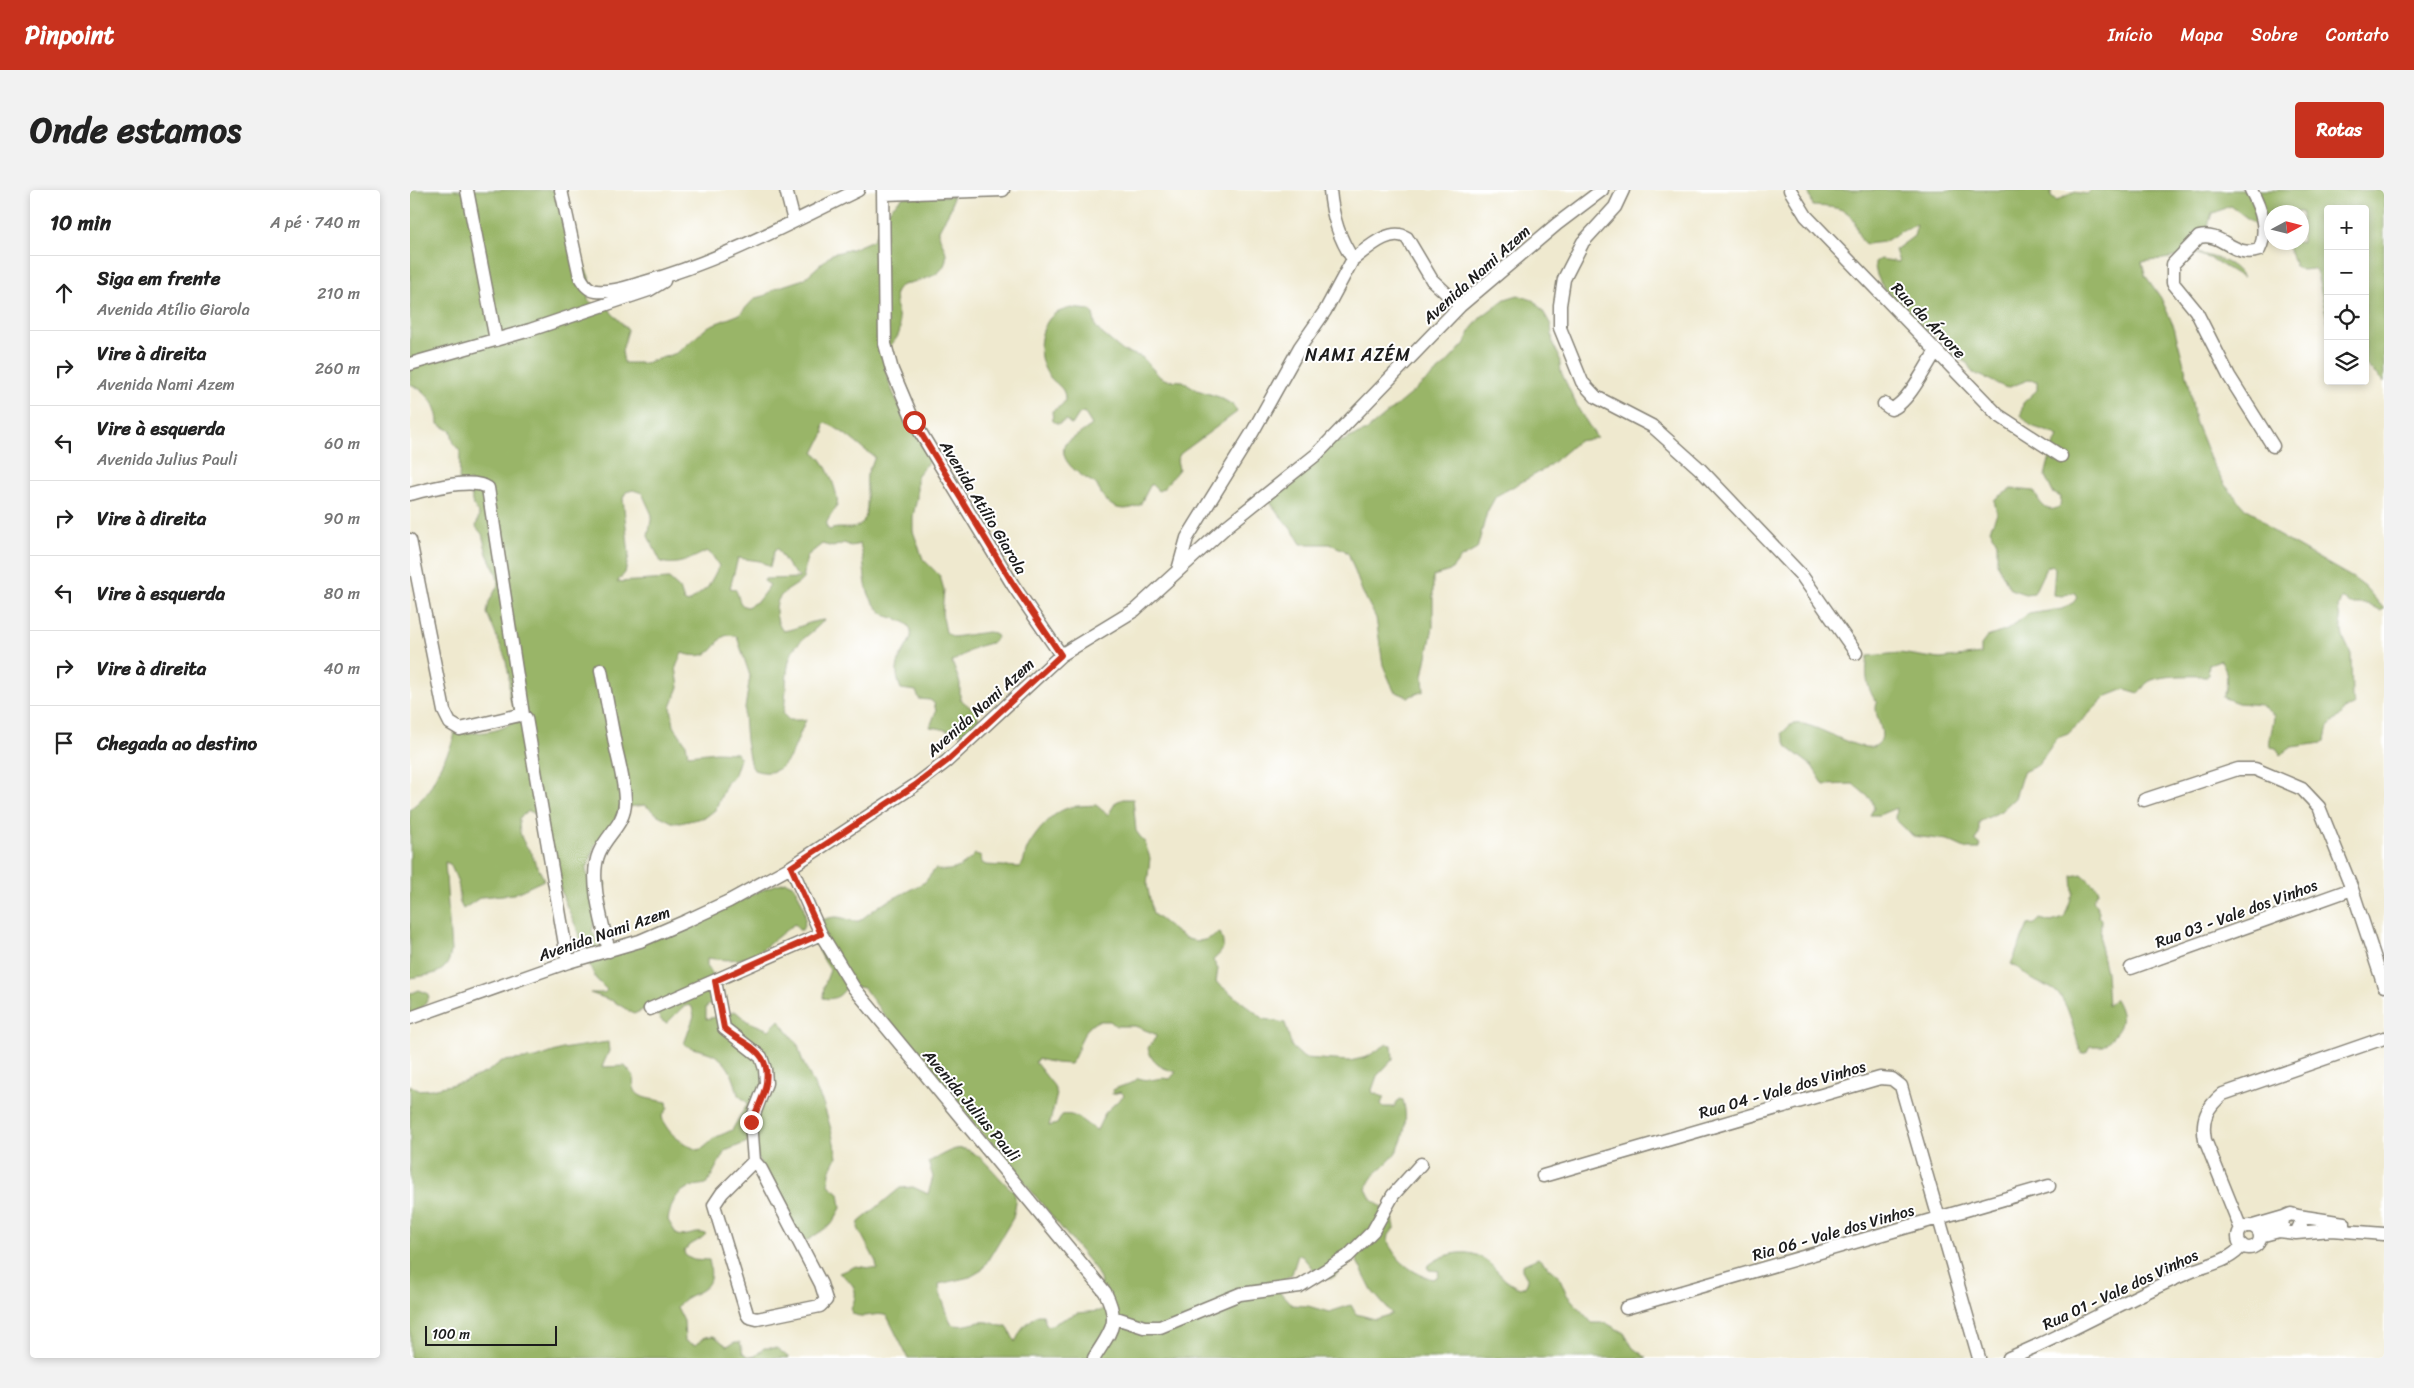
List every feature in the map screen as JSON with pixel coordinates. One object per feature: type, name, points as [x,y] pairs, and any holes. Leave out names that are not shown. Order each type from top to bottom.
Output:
[{"type":"street","points":[[467,190],[496,340]]},
{"type":"street","points":[[561,190],[580,277],[584,286],[594,291],[629,287],[706,263],[858,190]]},
{"type":"street","points":[[786,190],[794,221]]},
{"type":"street","points":[[884,192],[1002,190]]},
{"type":"street","points":[[1330,190],[1338,229],[1346,249],[1353,259]]},
{"type":"street","name":"Avenida Nami Azem","points":[[410,1018],[568,962],[640,941],[684,922],[729,901],[791,867],[917,784],[947,761],[1061,655],[1135,610],[1227,526],[1317,454],[1460,306],[1585,195],[1602,190]]},
{"type":"street","points":[[1623,190],[1615,207],[1583,242],[1564,279],[1560,305],[1560,328],[1582,382],[1596,397],[1652,426],[1700,469],[1802,576],[1856,653]]},
{"type":"street","name":"Rua da Árvore","points":[[1790,190],[1806,216],[1998,415],[2061,456]]},
{"type":"street","points":[[2251,190],[2264,225],[2263,240],[2259,250],[2250,253],[2240,252],[2212,236],[2200,237],[2173,264],[2172,273],[2173,282],[2196,311],[2229,376],[2273,446]]},
{"type":"street","name":"Avenida Atílio Giarola","points":[[884,192],[885,344],[892,370],[914,422],[1013,584],[1061,655]]},
{"type":"street","points":[[1178,570],[1187,538],[1262,416],[1300,347],[1325,311],[1353,259],[1380,240],[1392,235],[1402,234],[1407,238],[1432,280],[1460,306]]},
{"type":"street","points":[[410,364],[496,340],[649,290],[677,273]]},
{"type":"street","points":[[1884,404],[1891,409],[1897,408],[1936,351]]},
{"type":"street","points":[[410,494],[463,484],[481,483],[488,488],[524,715],[568,962]]},
{"type":"street","points":[[410,540],[444,712],[450,723],[460,729],[524,715]]},
{"type":"street","points":[[601,670],[625,802],[621,820],[599,853],[596,867],[601,918],[609,951]]},
{"type":"street","points":[[2144,800],[2238,769],[2255,769],[2302,789],[2319,807],[2352,889],[2384,986]]},
{"type":"street","name":"Avenida Julius Pauli","points":[[791,867],[821,934],[854,988],[1089,1269],[1105,1292],[1111,1304],[1113,1317]]},
{"type":"street","name":"Rua 03 - Vale dos Vinhos","points":[[2131,968],[2352,889]]},
{"type":"street","points":[[650,1009],[821,934]]},
{"type":"street","points":[[715,981],[724,1028],[761,1057],[765,1069],[766,1083],[751,1122],[754,1161],[761,1169],[821,1284],[826,1300],[820,1306],[757,1318],[752,1318],[747,1314],[714,1205],[722,1193],[754,1161]]},
{"type":"street","points":[[2252,1230],[2205,1140],[2203,1129],[2205,1115],[2211,1103],[2223,1094],[2384,1038]]},
{"type":"street","name":"Rua 04 - Vale dos Vinhos","points":[[1543,1176],[1880,1078],[1888,1078],[1902,1086],[1979,1358]]},
{"type":"street","points":[[1094,1358],[1112,1330],[1113,1317],[1144,1327],[1160,1327],[1240,1294],[1300,1286],[1348,1256],[1373,1231],[1393,1195],[1422,1164]]},
{"type":"street","name":"Ria 06 - Vale dos Vinhos","points":[[1626,1308],[2049,1186]]},
{"type":"street","points":[[2242,1245],[2238,1237],[2291,1214],[2332,1222],[2384,1226]]},
{"type":"street","points":[[2290,1232],[2301,1227],[2298,1216]]},
{"type":"street","points":[[2284,1217],[2282,1224],[2290,1232]]},
{"type":"street","points":[[2252,1230],[2290,1232],[2332,1230],[2384,1234]]},
{"type":"street","name":"Rua 01 - Vale dos Vinhos","points":[[2009,1358],[2053,1339],[2158,1285],[2232,1255],[2242,1245],[2250,1248],[2254,1247],[2260,1240],[2252,1230]]},
{"type":"green space","points":[[410,190],[560,190],[576,248],[589,277],[588,300],[593,304],[608,304],[611,312],[628,330],[622,351],[624,363],[645,363],[677,353],[709,326],[740,314],[755,298],[764,296],[776,288],[804,279],[832,254],[852,249],[873,240],[890,209],[903,197],[953,196],[951,208],[939,230],[946,255],[943,267],[931,276],[897,289],[896,302],[900,329],[898,336],[888,351],[887,368],[889,381],[899,405],[929,450],[929,461],[917,476],[917,498],[913,516],[913,531],[923,559],[940,576],[944,590],[942,613],[946,632],[953,637],[988,632],[994,633],[997,637],[994,642],[976,647],[952,662],[960,683],[960,699],[975,711],[980,721],[969,731],[963,733],[930,727],[936,711],[934,703],[930,700],[919,699],[916,691],[901,689],[897,678],[899,660],[910,640],[910,628],[905,622],[884,614],[871,599],[866,582],[860,544],[851,546],[844,543],[833,547],[822,544],[807,556],[803,579],[782,595],[776,610],[777,619],[783,631],[824,620],[796,646],[789,661],[783,714],[789,720],[806,720],[789,758],[783,766],[766,772],[754,770],[750,763],[744,715],[750,676],[737,637],[724,636],[709,653],[693,655],[682,653],[676,667],[679,687],[671,707],[674,726],[686,744],[688,755],[717,752],[737,753],[740,759],[735,774],[727,783],[715,810],[706,817],[680,823],[672,822],[658,815],[645,805],[620,808],[611,828],[595,845],[586,870],[588,876],[606,883],[592,931],[599,943],[614,948],[786,882],[794,886],[802,902],[805,919],[802,930],[799,930],[795,924],[763,949],[746,957],[723,960],[707,958],[707,966],[713,975],[715,1001],[706,1007],[706,1019],[735,1011],[747,1021],[769,1030],[779,1020],[798,1045],[802,1060],[823,1103],[831,1129],[837,1157],[830,1171],[829,1185],[839,1193],[841,1208],[832,1224],[808,1240],[796,1241],[750,1141],[725,1151],[707,1184],[691,1187],[680,1193],[673,1204],[668,1220],[677,1235],[706,1234],[684,1251],[685,1255],[691,1259],[709,1260],[711,1272],[710,1281],[706,1286],[682,1301],[677,1307],[684,1321],[685,1341],[695,1345],[705,1337],[714,1336],[727,1346],[740,1342],[743,1353],[750,1357],[755,1356],[764,1348],[777,1348],[789,1358],[410,1358],[410,1085],[418,1090],[432,1089],[463,1082],[487,1072],[502,1061],[536,1058],[562,1049],[608,1042],[609,1051],[602,1067],[625,1066],[634,1077],[635,1090],[638,1094],[642,1097],[667,1102],[668,1108],[662,1117],[667,1128],[681,1141],[698,1150],[705,1147],[712,1139],[732,1130],[748,1103],[738,1095],[732,1075],[725,1063],[714,1055],[684,1044],[694,1016],[692,1007],[689,1005],[683,1007],[667,1023],[662,1021],[654,1010],[647,1008],[634,1014],[613,1001],[590,993],[604,993],[607,990],[596,979],[582,949],[577,929],[564,900],[539,819],[534,813],[529,811],[519,818],[520,833],[525,845],[532,853],[544,880],[514,894],[481,897],[463,909],[459,901],[459,886],[456,877],[450,864],[445,862],[451,951],[449,959],[446,965],[437,972],[410,978],[410,809],[423,798],[430,787],[450,747],[455,732],[489,732],[497,730],[505,727],[518,716],[509,697],[509,675],[505,657],[487,613],[489,602],[498,585],[497,575],[487,554],[482,534],[476,527],[479,515],[472,502],[471,481],[459,483],[460,451],[454,444],[451,431],[438,424],[434,405],[422,391],[410,384]],"holes":[[[826,423],[875,457],[867,475],[865,518],[856,527],[829,530],[826,526],[837,505],[836,493],[826,468],[814,453],[824,433],[823,425]],[[633,490],[642,493],[652,515],[648,536],[661,562],[679,563],[707,551],[719,566],[708,587],[688,603],[684,601],[680,589],[669,579],[617,582],[625,573],[629,555],[623,498],[626,492]],[[777,548],[789,567],[800,578],[765,579],[764,581],[770,585],[758,601],[747,607],[744,606],[740,602],[735,589],[730,588],[738,558],[760,561],[770,567]]]},
{"type":"green space","points":[[1808,190],[2051,190],[2051,197],[2057,201],[2073,192],[2087,194],[2091,190],[2384,190],[2384,382],[2369,368],[2369,205],[2324,205],[2324,305],[2317,273],[2313,269],[2302,270],[2295,266],[2289,250],[2309,250],[2309,205],[2264,205],[2264,231],[2231,206],[2212,213],[2207,229],[2190,246],[2191,249],[2194,252],[2228,263],[2243,278],[2212,259],[2197,254],[2142,262],[2145,275],[2161,298],[2174,327],[2189,383],[2195,421],[2211,461],[2225,485],[2245,508],[2256,514],[2276,534],[2353,578],[2365,587],[2384,609],[2380,611],[2367,604],[2350,604],[2341,599],[2338,608],[2343,637],[2351,654],[2352,697],[2355,704],[2344,709],[2341,715],[2328,727],[2325,740],[2322,743],[2292,747],[2281,755],[2276,748],[2270,747],[2274,715],[2261,705],[2238,703],[2222,697],[2227,678],[2225,668],[2220,660],[2209,664],[2208,676],[2176,676],[2152,680],[2139,693],[2125,689],[2107,696],[2068,734],[2057,738],[2038,765],[2023,772],[2015,798],[2001,811],[1979,822],[1979,834],[1975,840],[1981,845],[1979,849],[1967,849],[1947,840],[1913,836],[1895,819],[1896,808],[1879,815],[1870,815],[1874,808],[1872,800],[1853,784],[1824,785],[1812,766],[1787,747],[1782,733],[1790,726],[1800,724],[1811,726],[1850,743],[1862,746],[1872,747],[1879,743],[1882,734],[1876,713],[1877,703],[1867,681],[1868,656],[1900,653],[1940,659],[1981,654],[1981,645],[1987,637],[2007,630],[2028,614],[2062,609],[2074,602],[2077,597],[2074,592],[2062,596],[2053,595],[2055,568],[2052,565],[2046,568],[2034,593],[2025,594],[2010,589],[1997,563],[1997,543],[1990,529],[1997,514],[1994,500],[2011,489],[2034,491],[2047,509],[2055,509],[2060,506],[2061,497],[2053,493],[2045,476],[2052,448],[2058,437],[2055,434],[2031,426],[2021,415],[2023,403],[2037,390],[2037,381],[2028,380],[2007,388],[1973,373],[1967,363],[1952,355],[1952,352],[1960,349],[1958,346],[1924,329],[1906,314],[1884,288],[1876,271],[1875,262],[1880,259],[1899,262],[1895,250],[1914,236],[1917,225],[1903,230],[1884,242],[1865,244],[1852,217],[1848,213],[1837,208],[1813,206]]},
{"type":"green space","points":[[1518,295],[1535,301],[1551,325],[1553,344],[1559,356],[1561,372],[1579,410],[1597,438],[1578,441],[1545,469],[1496,496],[1487,512],[1477,549],[1461,558],[1450,571],[1433,576],[1433,627],[1423,676],[1424,691],[1408,697],[1394,691],[1383,665],[1376,618],[1362,591],[1349,555],[1344,550],[1330,544],[1301,544],[1268,498],[1325,443],[1340,442],[1366,431],[1444,366],[1465,343],[1471,329],[1481,317],[1505,299]]},
{"type":"green space","points":[[1071,308],[1090,310],[1096,327],[1100,332],[1123,351],[1142,357],[1160,377],[1167,380],[1183,381],[1197,390],[1219,397],[1233,405],[1237,412],[1180,454],[1177,460],[1179,469],[1163,489],[1158,491],[1151,484],[1140,505],[1132,508],[1119,508],[1108,503],[1096,484],[1073,468],[1065,457],[1065,444],[1092,425],[1084,412],[1079,414],[1072,425],[1066,420],[1058,424],[1053,421],[1052,411],[1064,403],[1065,394],[1062,388],[1051,379],[1045,370],[1041,355],[1041,339],[1050,318],[1057,313]]},
{"type":"green space","points":[[1123,799],[1133,799],[1136,831],[1145,843],[1150,858],[1147,885],[1153,914],[1177,933],[1192,940],[1200,941],[1220,932],[1223,948],[1213,960],[1218,969],[1216,982],[1264,1019],[1285,1023],[1292,1047],[1304,1058],[1350,1061],[1367,1057],[1387,1044],[1392,1045],[1393,1059],[1377,1076],[1372,1090],[1373,1093],[1384,1097],[1381,1104],[1384,1107],[1394,1107],[1400,1099],[1403,1100],[1405,1108],[1404,1133],[1398,1149],[1373,1177],[1366,1189],[1371,1199],[1392,1215],[1395,1227],[1389,1235],[1388,1241],[1400,1260],[1412,1270],[1433,1279],[1438,1276],[1439,1271],[1429,1270],[1427,1267],[1433,1262],[1454,1254],[1470,1253],[1484,1259],[1509,1283],[1520,1288],[1525,1286],[1528,1280],[1522,1270],[1522,1265],[1538,1258],[1559,1276],[1567,1295],[1592,1323],[1606,1323],[1624,1333],[1633,1348],[1647,1358],[908,1358],[887,1316],[879,1314],[857,1316],[853,1314],[851,1308],[855,1296],[854,1288],[839,1273],[856,1266],[877,1269],[876,1262],[858,1228],[859,1222],[900,1188],[913,1187],[928,1194],[933,1177],[928,1162],[956,1149],[964,1149],[980,1157],[1014,1191],[1016,1202],[1013,1218],[982,1270],[970,1277],[939,1284],[940,1293],[951,1324],[961,1326],[991,1322],[1007,1326],[1015,1342],[1023,1327],[1037,1315],[1043,1315],[1046,1324],[1049,1326],[1077,1313],[1100,1311],[1106,1308],[1100,1279],[1095,1269],[1024,1182],[1010,1160],[981,1133],[961,1106],[901,1038],[864,988],[848,985],[835,998],[823,998],[824,986],[830,970],[817,946],[815,930],[818,924],[825,919],[836,917],[859,921],[879,906],[925,882],[935,869],[947,870],[957,868],[975,854],[981,856],[982,863],[986,865],[1020,867],[1024,861],[1027,849],[1048,820],[1065,809],[1096,805],[1108,815],[1116,802]],"holes":[[[1098,1021],[1110,1021],[1116,1026],[1135,1026],[1155,1034],[1156,1037],[1148,1048],[1152,1058],[1158,1065],[1176,1072],[1170,1079],[1148,1080],[1138,1078],[1113,1090],[1112,1094],[1121,1092],[1124,1095],[1105,1113],[1097,1130],[1072,1115],[1062,1115],[1057,1124],[1049,1126],[1057,1094],[1054,1086],[1035,1062],[1038,1059],[1070,1064],[1087,1030]],[[1298,1255],[1302,1256],[1317,1274],[1330,1279],[1354,1255],[1372,1291],[1392,1314],[1375,1319],[1356,1314],[1351,1305],[1329,1312],[1308,1306],[1292,1305],[1275,1287],[1292,1274]]]},
{"type":"green space","points":[[2082,874],[2099,890],[2093,900],[2099,911],[2098,916],[2101,919],[2100,946],[2106,972],[2108,1006],[2115,999],[2121,1014],[2118,1030],[2109,1041],[2103,1046],[2090,1046],[2086,1053],[2082,1053],[2065,1003],[2060,996],[2054,990],[2033,980],[2011,964],[2028,925],[2035,924],[2040,919],[2051,922],[2064,918],[2073,893],[2072,876]]},
{"type":"green space","points":[[419,990],[427,993],[429,997],[424,1006],[410,1016],[410,994]]},
{"type":"district","name":"NAMI AZÉM","points":[[1358,355]]},
{"type":"route","points":[[751,1122],[762,1098],[766,1083],[765,1069],[761,1057],[733,1037],[724,1028],[715,981],[821,934],[791,867],[917,784],[947,761],[1061,655],[1013,584],[914,422]]}]
